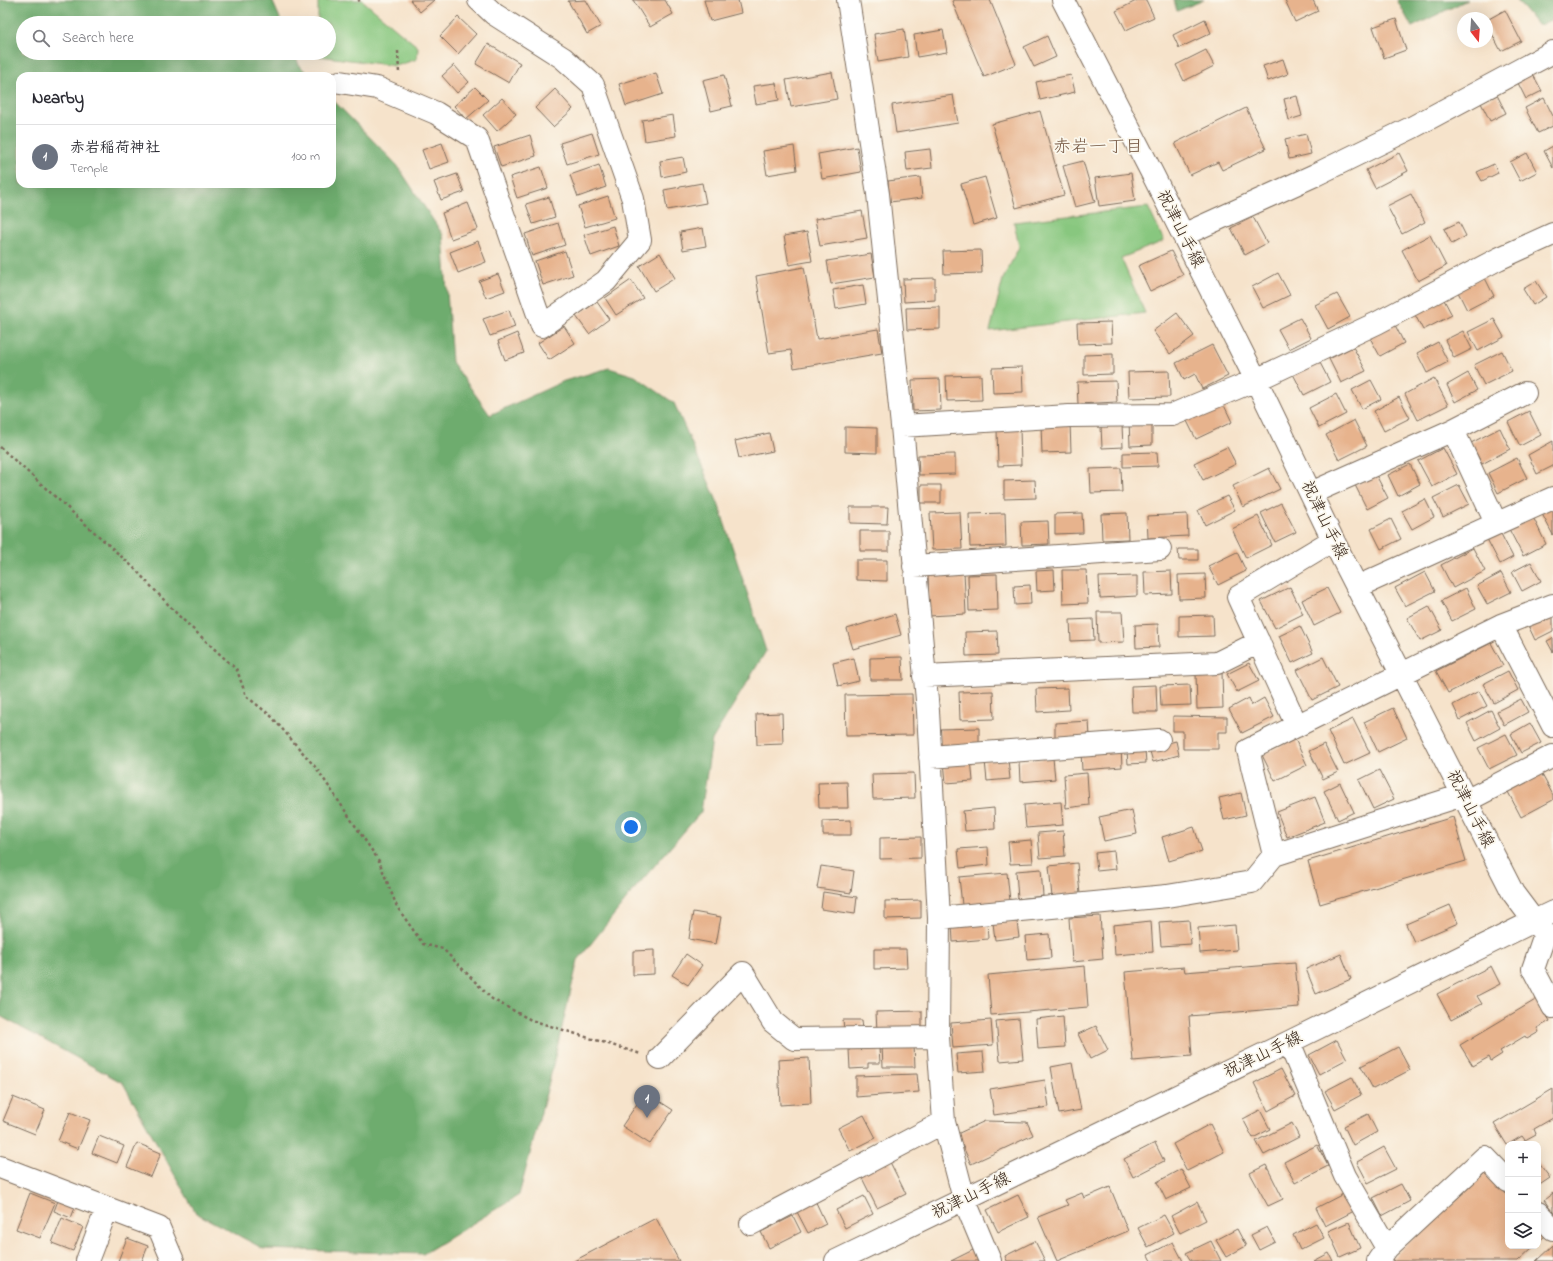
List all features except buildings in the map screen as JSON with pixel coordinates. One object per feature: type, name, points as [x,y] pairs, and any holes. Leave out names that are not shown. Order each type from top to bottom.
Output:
[{"type":"street","points":[[340,82],[377,88],[436,113],[477,139],[542,326],[606,281],[640,240],[633,199],[593,85],[564,58],[494,14],[479,0]]},
{"type":"street","points":[[848,0],[878,194],[902,426],[924,676],[939,918],[938,1037],[944,1122],[964,1199],[990,1261]]},
{"type":"street","name":"祝津山手線","points":[[836,1261],[1289,1042],[1546,928],[1513,892],[1464,798],[1310,493],[1256,380],[1063,0]]},
{"type":"street","points":[[1183,235],[1314,175],[1413,127],[1553,52]]},
{"type":"street","points":[[902,426],[1069,416],[1172,415],[1256,380],[1377,323],[1498,259],[1553,234]]},
{"type":"street","points":[[1310,493],[1453,430],[1525,393]]},
{"type":"street","points":[[1453,430],[1496,523]]},
{"type":"street","points":[[1357,587],[1553,498]]},
{"type":"street","points":[[1298,726],[1238,597],[1334,540]]},
{"type":"street","points":[[914,566],[1160,550]]},
{"type":"street","points":[[1274,855],[1248,750],[1402,676],[1501,625],[1553,605]]},
{"type":"street","points":[[1501,625],[1553,726]]},
{"type":"street","points":[[924,676],[1217,663],[1259,642]]},
{"type":"street","points":[[930,757],[1159,740]]},
{"type":"street","points":[[939,918],[1167,896],[1252,882],[1274,855],[1464,798],[1553,756]]},
{"type":"street","points":[[1546,928],[1533,968],[1553,1007]]},
{"type":"street","points":[[660,1058],[743,973],[773,1022],[794,1039],[938,1037]]},
{"type":"street","points":[[1289,1042],[1345,1176],[1382,1255],[1485,1157],[1505,1178]]},
{"type":"street","points":[[751,1224],[944,1122]]},
{"type":"street","points":[[0,1167],[159,1228],[173,1261]]},
{"type":"street","points":[[87,1261],[107,1208]]},
{"type":"street","points":[[1541,1216],[1553,1228]]},
{"type":"path","points":[[398,51],[399,80]]},
{"type":"path","points":[[0,448],[134,567],[180,618],[236,670],[246,696],[271,716],[317,769],[379,862],[397,907],[423,944],[443,949],[492,999],[531,1020],[632,1053],[660,1058]]},
{"type":"green space","points":[[0,0],[272,0],[279,16],[16,16],[16,60],[297,60],[299,65],[306,72],[16,72],[16,188],[336,188],[336,103],[397,165],[443,235],[452,362],[490,415],[564,381],[609,368],[635,376],[674,403],[718,503],[766,651],[712,740],[701,812],[637,886],[578,960],[548,1086],[519,1195],[423,1254],[264,1249],[196,1213],[123,1083],[0,1016]]},
{"type":"green space","points":[[318,0],[362,0],[418,47],[417,59],[396,66],[336,58],[336,16],[318,16]]},
{"type":"green space","points":[[1174,0],[1204,0],[1177,11]]},
{"type":"green space","points":[[1397,0],[1467,0],[1412,27]]},
{"type":"green space","points":[[1517,0],[1553,0],[1553,19],[1538,26]]},
{"type":"green space","points":[[1148,207],[1164,241],[1121,258],[1145,313],[990,331],[1003,279],[1019,247],[1014,222]]},
{"type":"place","name":"赤岩稲荷神社","points":[[647,1118]]},
{"type":"district","name":"赤岩一丁目","points":[[1098,148]]}]
